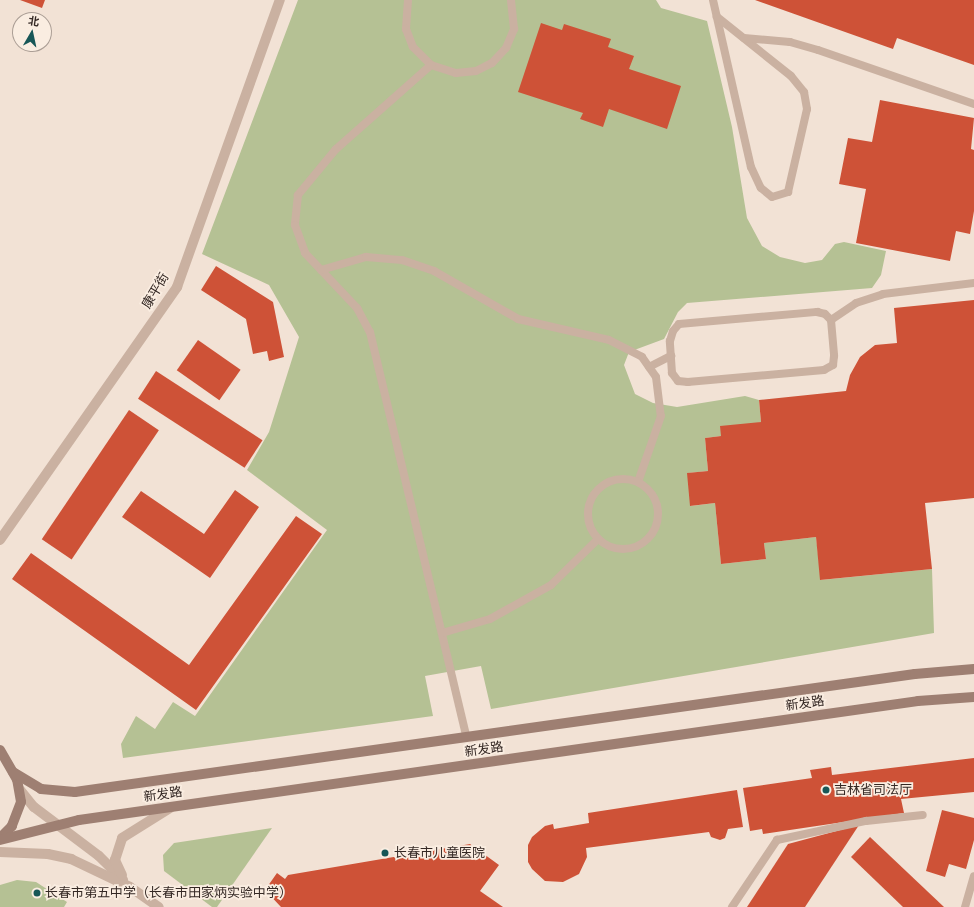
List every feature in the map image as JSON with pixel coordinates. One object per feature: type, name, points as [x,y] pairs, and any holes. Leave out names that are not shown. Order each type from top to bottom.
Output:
[{"type":"main road","name":"新发路","points":[[13,772],[40,789],[75,792],[914,674],[974,669]]},
{"type":"main road","name":"新发路","points":[[0,839],[57,824],[171,807],[918,701],[974,697]]},
{"type":"main road","points":[[0,750],[13,772],[20,790],[18,813],[0,839]]},
{"type":"street","name":"康平街","points":[[0,540],[177,287],[280,0]]},
{"type":"street","points":[[20,790],[34,807],[99,856],[130,887]]},
{"type":"street","points":[[130,887],[117,867],[117,846],[128,831],[171,807]]},
{"type":"street","points":[[0,852],[60,856],[91,866],[130,887],[159,907]]},
{"type":"lane","points":[[408,0],[406,29],[413,47],[431,65],[456,73],[476,70],[492,63],[506,48],[514,30],[514,10],[511,0]]},
{"type":"lane","points":[[713,0],[750,167],[761,188],[772,197],[788,192],[807,109],[804,92],[791,76],[717,17]]},
{"type":"lane","points":[[744,38],[790,42],[818,50],[974,104]]},
{"type":"lane","points":[[431,65],[336,149],[298,196],[295,225],[304,253],[357,308],[370,332],[466,736]]},
{"type":"lane","points":[[321,270],[366,257],[402,260],[434,271],[518,319],[609,340],[642,357],[656,377],[661,416],[638,482]]},
{"type":"lane","points":[[831,320],[856,303],[883,294],[974,283]]},
{"type":"lane","points":[[817,312],[825,314],[831,320],[834,356],[833,365],[824,370],[688,382],[678,381],[672,374],[671,356],[670,341],[673,331],[679,324],[817,312]]},
{"type":"lane","points":[[649,367],[671,356]]},
{"type":"lane","points":[[621,478],[638,482],[652,492],[657,503],[659,514],[651,536],[642,544],[619,549],[598,539],[588,519],[592,496],[609,481],[621,478]]},
{"type":"lane","points":[[442,633],[490,619],[551,585],[598,539]]},
{"type":"lane","points":[[732,907],[777,840],[866,821],[923,815]]},
{"type":"lane","points":[[965,907],[974,876]]},
{"type":"green space","points":[[298,0],[656,0],[661,8],[707,21],[732,127],[747,218],[762,246],[780,257],[805,263],[822,260],[835,244],[844,242],[886,251],[881,275],[872,288],[687,303],[678,312],[664,339],[629,352],[624,365],[635,394],[653,403],[677,407],[745,396],[759,400],[761,422],[721,436],[705,438],[708,471],[688,473],[691,506],[715,503],[721,564],[766,559],[764,543],[816,537],[821,580],[932,569],[934,633],[491,709],[481,666],[425,676],[433,716],[123,758],[121,744],[136,716],[155,729],[173,702],[195,716],[327,530],[247,470],[269,432],[299,337],[269,285],[202,254]]},
{"type":"green space","points":[[272,828],[217,907],[212,907],[164,871],[163,855],[174,843]]},
{"type":"green space","points":[[17,880],[36,882],[67,902],[64,907],[0,907],[0,885]]},
{"type":"building","points":[[20,0],[45,0],[42,8]]},
{"type":"building","points":[[755,0],[974,0],[974,65],[897,38],[893,49]]},
{"type":"building","points":[[541,23],[562,30],[564,24],[611,39],[608,47],[634,56],[629,69],[681,86],[667,129],[609,109],[603,127],[580,119],[583,113],[518,92]]},
{"type":"building","points":[[880,100],[974,118],[971,149],[974,150],[974,211],[970,234],[956,231],[950,261],[856,243],[866,189],[839,184],[848,138],[872,142]]},
{"type":"building","points":[[216,266],[273,302],[284,357],[269,361],[267,351],[253,354],[246,319],[201,290]]},
{"type":"building","points":[[974,300],[974,498],[925,503],[932,569],[820,580],[816,537],[764,543],[766,559],[721,564],[715,503],[690,506],[687,473],[708,471],[705,438],[721,436],[720,426],[761,422],[759,400],[846,391],[850,375],[860,357],[875,345],[897,343],[894,308]]},
{"type":"building","points":[[198,340],[241,370],[219,400],[177,370]]},
{"type":"building","points":[[156,371],[263,440],[245,468],[138,399]]},
{"type":"building","points":[[129,410],[159,430],[72,559],[42,539]]},
{"type":"building","points":[[235,490],[259,507],[210,578],[122,517],[141,491],[204,534]]},
{"type":"building","points":[[296,516],[322,534],[196,710],[12,579],[31,553],[189,665]]},
{"type":"building","points":[[974,758],[974,792],[901,799],[904,813],[763,834],[762,829],[750,831],[743,788],[812,778],[810,770],[831,767],[832,775]]},
{"type":"building","points":[[737,790],[743,827],[728,829],[725,838],[720,840],[711,837],[709,832],[586,848],[587,857],[579,874],[563,882],[545,881],[532,869],[528,862],[528,845],[532,837],[545,826],[553,824],[554,829],[589,823],[588,813]]},
{"type":"building","points":[[942,810],[974,818],[974,840],[966,869],[949,864],[945,877],[926,871]]},
{"type":"building","points":[[859,825],[805,907],[747,907],[788,844]]},
{"type":"building","points":[[870,837],[944,907],[903,907],[851,857]]},
{"type":"building","points":[[470,844],[499,865],[480,891],[503,907],[281,907],[265,890],[277,873],[285,879],[288,875]]},
{"type":"place","name":"吉林省司法厅","points":[[826,790]]},
{"type":"place","name":"长春市儿童医院","points":[[385,853]]},
{"type":"place","name":"长春市第五中学（长春市田家炳实验中学）","points":[[37,893]]}]
